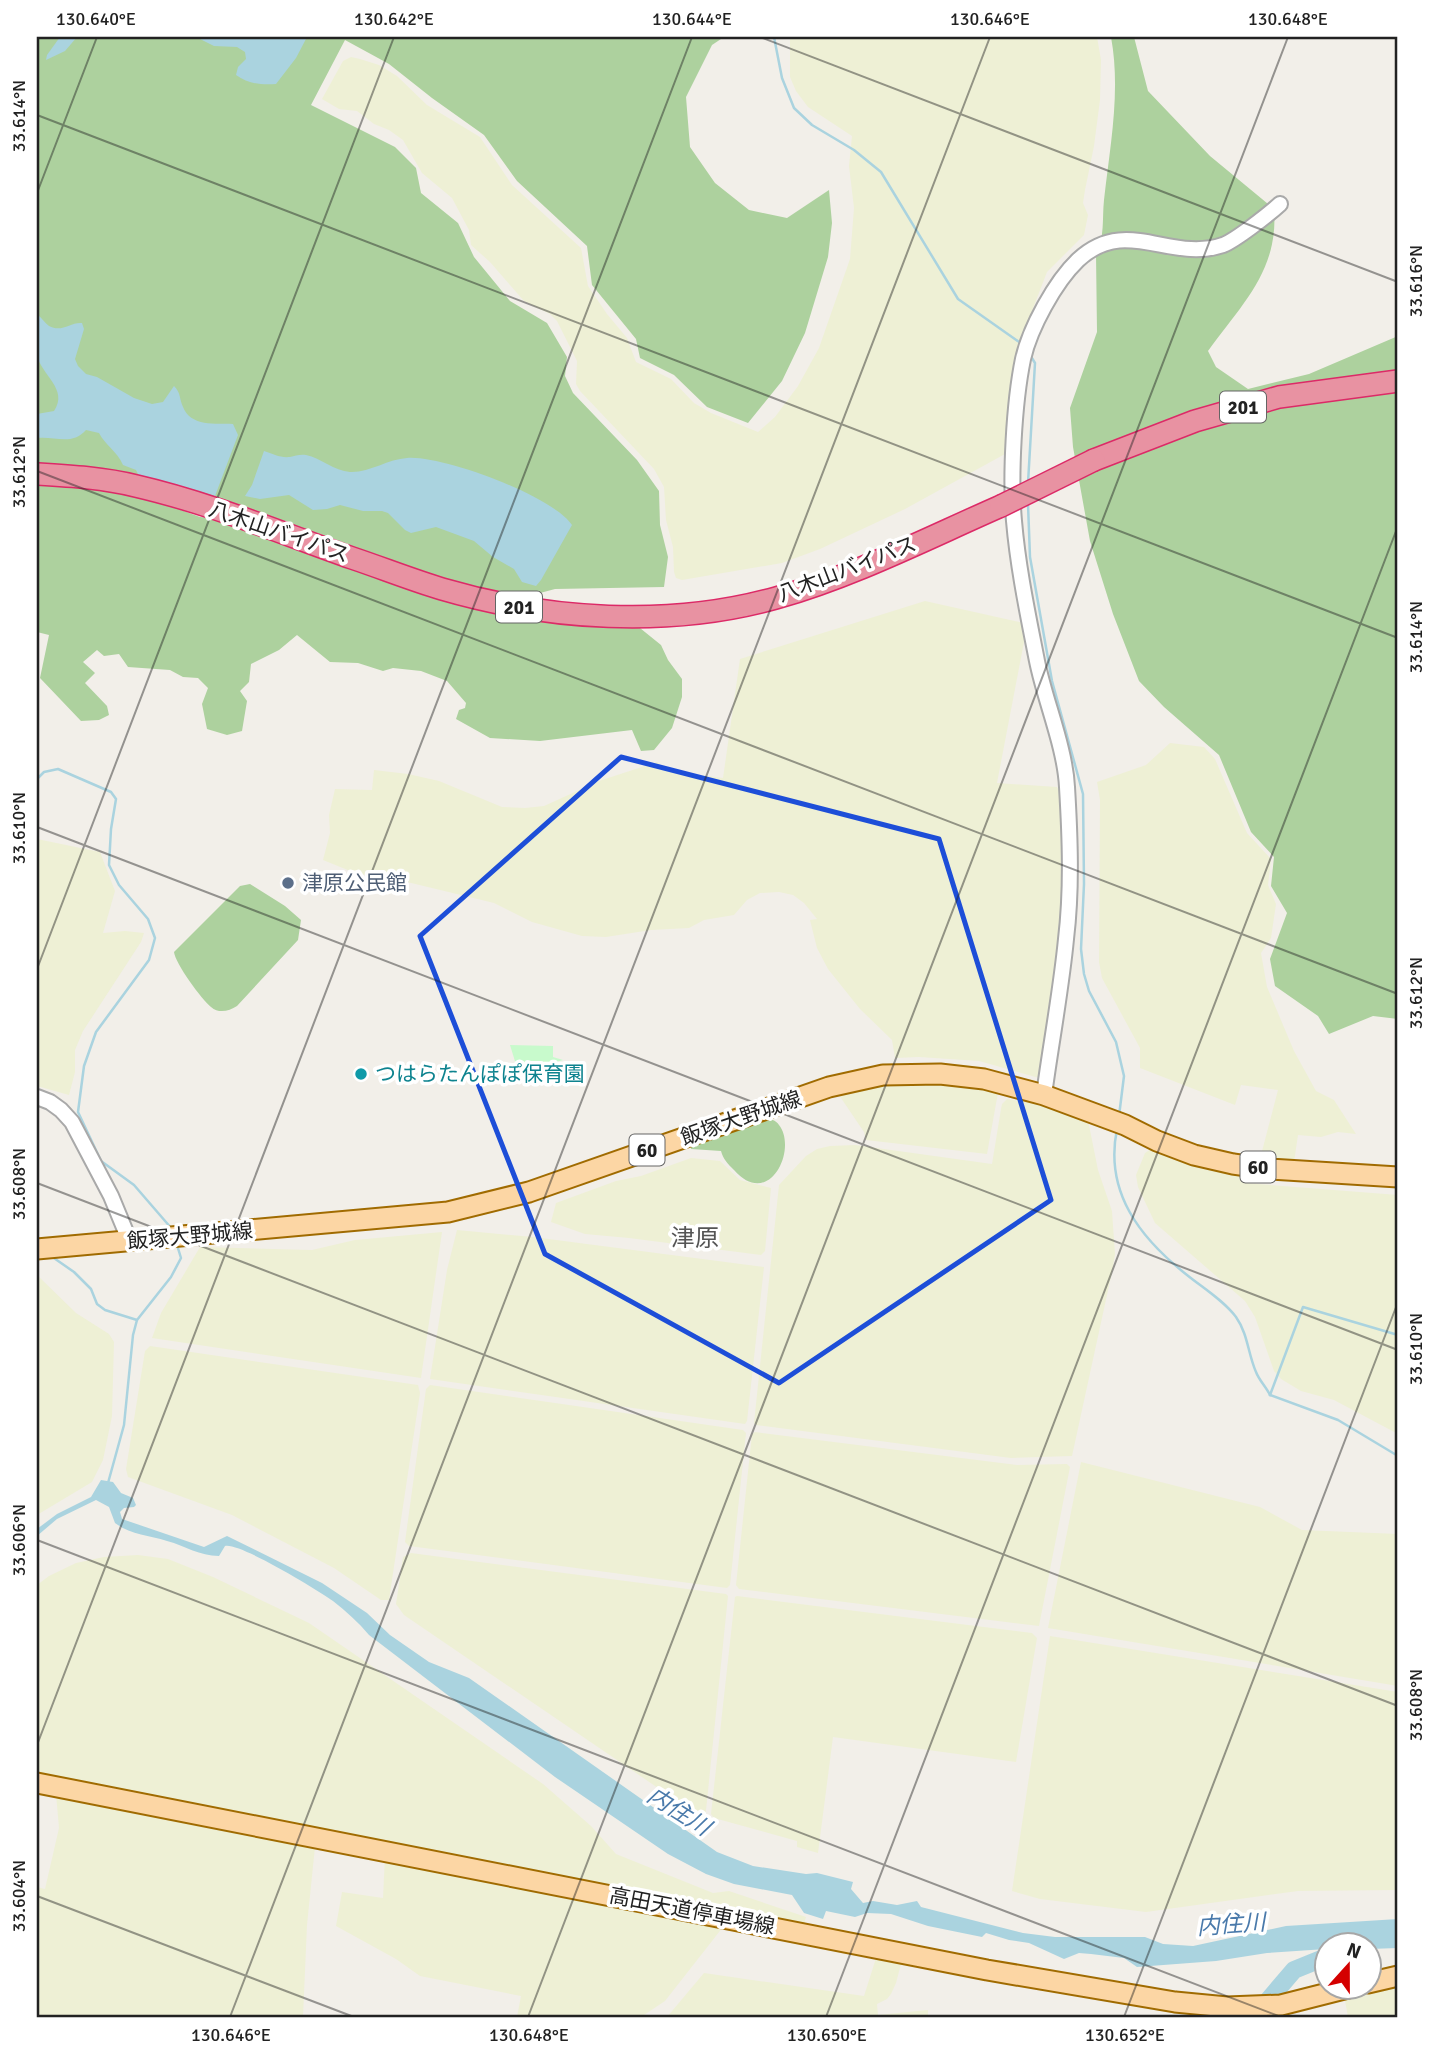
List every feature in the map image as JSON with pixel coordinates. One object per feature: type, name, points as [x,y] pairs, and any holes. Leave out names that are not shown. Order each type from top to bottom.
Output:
[{"type":"highway","name":"八木山バイパス","points":[[37,474],[79,476],[136,486],[202,505],[442,589],[504,604],[612,617],[716,611],[776,598],[838,578],[1001,506],[1094,460],[1195,421],[1279,397],[1398,381]]},
{"type":"main road","name":"飯塚大野城線","points":[[44,1249],[448,1212],[529,1192],[829,1087],[883,1075],[940,1074],[984,1079],[1044,1095],[1194,1155],[1233,1164],[1269,1169],[1398,1177]]},
{"type":"main road","name":"高田天道停車場線","points":[[37,1783],[987,1970],[1175,2003],[1227,2007],[1281,2005],[1312,1997]]},
{"type":"street","points":[[1044,1095],[1067,936],[1070,853],[1067,783],[1038,663],[1014,520],[1014,456],[1023,358],[1049,299],[1077,261],[1108,240],[1128,240],[1186,249],[1217,246],[1226,244],[1280,204]]},
{"type":"street","points":[[37,1097],[50,1102],[72,1122],[111,1196],[130,1242]]},
{"type":"highlighted area","points":[[621,757],[939,839],[1051,1200],[779,1383],[545,1254],[420,936]]},
{"type":"green space","points":[[37,37],[724,37],[712,45],[686,97],[690,147],[715,183],[749,210],[787,218],[829,190],[832,223],[828,257],[805,333],[782,381],[748,423],[707,407],[674,375],[640,358],[636,339],[592,285],[587,246],[517,181],[484,135],[389,64],[345,40],[311,105],[395,147],[416,168],[421,193],[458,223],[474,257],[510,301],[547,323],[567,357],[565,376],[573,393],[637,460],[659,491],[660,525],[668,557],[664,587],[555,589],[514,600],[481,592],[124,476],[68,465],[37,465]]},
{"type":"green space","points":[[790,37],[1097,37],[1101,60],[1100,100],[1083,203],[1088,215],[1084,235],[1047,272],[1027,324],[1016,361],[1005,454],[905,509],[820,549],[782,563],[682,580],[676,578],[674,572],[664,487],[654,469],[580,391],[576,384],[577,361],[557,321],[550,314],[524,301],[490,262],[471,245],[469,230],[452,198],[422,173],[403,140],[357,111],[339,109],[322,99],[343,61],[351,57],[360,59],[379,65],[397,76],[427,105],[480,137],[512,185],[581,248],[588,286],[627,338],[636,362],[671,379],[694,403],[711,413],[758,432],[775,417],[798,386],[819,348],[850,259],[854,208],[849,166],[852,136],[808,107],[796,91],[790,77]]},
{"type":"green space","points":[[1111,37],[1134,37],[1148,91],[1210,156],[1274,209],[1271,250],[1264,268],[1245,302],[1208,351],[1216,367],[1248,389],[1309,374],[1398,336],[1398,1019],[1373,1016],[1329,1034],[1318,1016],[1275,986],[1270,959],[1287,913],[1271,886],[1274,857],[1251,832],[1219,755],[1164,707],[1139,681],[1113,614],[1090,541],[1073,447],[1070,408],[1097,332],[1096,254],[1102,234],[1115,98]]},
{"type":"green space","points":[[37,480],[135,493],[200,517],[222,519],[370,572],[635,624],[661,645],[682,679],[682,697],[672,728],[654,750],[641,751],[632,730],[540,741],[490,738],[456,719],[459,710],[465,708],[466,703],[447,681],[421,671],[393,668],[383,671],[358,663],[330,662],[297,635],[279,650],[251,664],[249,682],[240,691],[247,701],[242,731],[227,735],[207,729],[202,704],[208,688],[198,678],[183,677],[170,670],[128,667],[119,654],[104,656],[97,650],[83,662],[95,673],[85,683],[107,706],[109,715],[99,720],[81,721],[40,678],[49,635],[37,632]]},
{"type":"green space","points":[[925,601],[1024,623],[1024,642],[997,783],[1057,787],[1061,793],[1064,871],[1061,948],[1039,1078],[979,1061],[895,1058],[892,1040],[860,1009],[828,969],[817,948],[810,920],[817,919],[804,903],[793,895],[779,892],[760,893],[747,900],[734,915],[704,920],[689,928],[651,930],[606,937],[582,936],[532,922],[494,903],[374,874],[360,875],[323,860],[330,833],[329,815],[335,789],[372,790],[374,770],[439,781],[502,807],[525,808],[544,806],[599,781],[657,762],[660,764],[660,770],[723,778],[740,659]]},
{"type":"green space","points":[[1170,743],[1204,747],[1215,759],[1247,833],[1271,859],[1268,885],[1276,904],[1271,938],[1261,953],[1267,987],[1294,1051],[1316,1091],[1334,1100],[1356,1134],[1338,1132],[1321,1137],[1298,1135],[1294,1162],[1260,1159],[1278,1090],[1241,1085],[1235,1105],[1140,1068],[1140,1048],[1102,978],[1099,962],[1100,800],[1097,782],[1146,765]]},
{"type":"green space","points":[[37,839],[100,852],[115,891],[103,933],[144,933],[141,942],[83,1031],[75,1050],[75,1072],[69,1095],[37,1086]]},
{"type":"green space","points":[[250,884],[285,906],[301,920],[298,940],[237,1006],[221,1011],[207,1003],[179,964],[174,952],[240,886]]},
{"type":"green space","points":[[510,1045],[553,1046],[553,1057],[563,1060],[518,1071]]},
{"type":"green space","points":[[930,1080],[999,1087],[987,1154],[866,1140],[864,1132],[839,1095],[875,1085]]},
{"type":"green space","points":[[1007,1099],[1042,1102],[1088,1120],[1098,1170],[1112,1211],[1115,1254],[1072,1456],[1011,1458],[756,1425],[754,1423],[779,1185],[806,1156],[817,1149],[830,1146],[855,1145],[992,1164],[1002,1104]]},
{"type":"green space","points":[[765,1117],[779,1125],[784,1135],[785,1148],[777,1172],[769,1180],[758,1183],[747,1181],[734,1170],[721,1151],[691,1149],[691,1144]]},
{"type":"green space","points":[[1154,1147],[1248,1173],[1245,1183],[1398,1195],[1398,1434],[1334,1400],[1301,1391],[1281,1379],[1274,1371],[1255,1317],[1245,1301],[1155,1223],[1138,1187],[1136,1175],[1145,1153]]},
{"type":"green space","points":[[691,1158],[720,1161],[740,1180],[771,1188],[765,1251],[761,1255],[585,1234],[551,1222],[556,1203]]},
{"type":"green space","points":[[457,1230],[533,1237],[764,1267],[747,1421],[745,1424],[430,1379],[447,1270]]},
{"type":"green space","points":[[442,1232],[421,1378],[152,1338],[161,1313],[200,1247],[312,1250],[355,1240]]},
{"type":"green space","points":[[37,1275],[76,1313],[109,1334],[114,1342],[112,1416],[103,1460],[92,1482],[37,1515]]},
{"type":"green space","points":[[150,1346],[418,1385],[420,1393],[389,1600],[381,1600],[334,1568],[232,1515],[128,1477],[126,1469],[145,1351]]},
{"type":"green space","points":[[430,1385],[743,1430],[746,1433],[730,1585],[727,1588],[409,1546],[405,1542],[426,1389]]},
{"type":"green space","points":[[755,1432],[1017,1465],[1067,1464],[1070,1467],[1039,1626],[739,1589],[736,1585],[752,1434]]},
{"type":"green space","points":[[1081,1462],[1260,1507],[1302,1530],[1398,1534],[1398,1686],[1048,1628]]},
{"type":"green space","points":[[411,1553],[726,1594],[728,1596],[705,1820],[404,1615],[396,1604],[403,1557]]},
{"type":"green space","points":[[138,1555],[168,1559],[213,1577],[309,1623],[543,1784],[591,1826],[616,1854],[713,1893],[729,1891],[806,1917],[803,1928],[37,1776],[37,1585],[76,1563],[104,1557]]},
{"type":"green space","points":[[737,1596],[1032,1633],[1037,1638],[1016,1762],[833,1737],[818,1853],[797,1847],[797,1841],[714,1818],[711,1814]]},
{"type":"green space","points":[[1050,1636],[1398,1692],[1398,1890],[1298,1891],[1146,1912],[1040,1899],[1012,1891]]},
{"type":"green space","points":[[56,1794],[315,1847],[307,1925],[303,2017],[37,2017],[37,1887],[45,1889],[59,1828]]},
{"type":"green space","points":[[385,1856],[723,1927],[665,2001],[641,2017],[517,2017],[521,1996],[420,1976],[396,1959],[336,1926],[342,1892],[383,1898]]},
{"type":"green space","points":[[877,1955],[902,1960],[891,1994],[877,2004],[878,2015],[928,2010],[928,2017],[667,2017],[704,1973],[864,1996]]},
{"type":"green space","points":[[1398,1981],[1398,2017],[1348,2017],[1345,2002],[1382,2002],[1382,1985]]},
{"type":"water","points":[[60,37],[77,37],[65,51],[46,60],[47,55]]},
{"type":"water","points":[[196,37],[307,37],[296,58],[276,84],[266,84],[250,82],[236,75],[238,67],[246,59],[245,52],[237,47],[214,46]]},
{"type":"water","points":[[37,314],[54,328],[82,323],[84,329],[75,359],[86,374],[152,404],[163,402],[174,386],[183,407],[192,418],[204,423],[233,424],[238,435],[215,496],[139,476],[136,470],[123,465],[99,433],[86,430],[69,439],[37,438],[37,414],[54,411],[58,396],[37,355]]},
{"type":"water","points":[[264,451],[283,457],[306,455],[350,472],[407,458],[445,463],[521,490],[561,514],[572,525],[536,586],[522,582],[514,569],[493,557],[474,541],[436,527],[411,533],[382,511],[363,511],[340,505],[313,510],[289,495],[260,499],[245,496],[252,485]]},
{"type":"water","points":[[101,1480],[113,1482],[121,1493],[133,1498],[136,1505],[120,1512],[122,1519],[204,1547],[227,1536],[322,1583],[367,1613],[390,1635],[429,1662],[469,1678],[717,1852],[753,1866],[806,1874],[817,1873],[853,1882],[851,1889],[863,1903],[873,1901],[897,1905],[917,1901],[921,1907],[1023,1933],[1055,1937],[1145,1937],[1163,1944],[1193,1946],[1286,1926],[1398,1919],[1398,1948],[1382,1949],[1382,1932],[1312,1932],[1312,1950],[1137,1967],[1124,1958],[1091,1954],[1079,1953],[1064,1959],[1029,1943],[986,1933],[982,1937],[928,1926],[891,1914],[867,1913],[855,1917],[826,1911],[823,1919],[804,1913],[792,1895],[734,1884],[706,1874],[668,1854],[555,1777],[369,1635],[333,1601],[246,1551],[225,1546],[219,1556],[205,1554],[134,1532],[115,1523],[109,1507],[96,1500],[57,1519],[37,1536],[37,1529],[57,1514],[91,1497]]},
{"type":"waterway","points":[[774,37],[782,78],[794,108],[812,125],[854,150],[881,172],[958,299],[1022,344]]},
{"type":"waterway","points":[[1028,483],[1035,363],[1030,355]]},
{"type":"waterway","points":[[1028,504],[1030,557],[1052,681],[1083,794],[1084,884],[1081,949],[1084,974],[1089,991],[1116,1042],[1124,1076],[1119,1116]]},
{"type":"waterway","points":[[37,779],[44,772],[58,769],[111,792],[116,799],[109,865],[119,885],[148,919],[155,938],[149,960],[96,1032],[84,1066],[78,1112],[101,1161],[134,1185],[172,1229]]},
{"type":"waterway","points":[[1117,1129],[1114,1152],[1116,1173],[1130,1212],[1154,1245],[1170,1261],[1236,1317],[1243,1330],[1256,1372],[1270,1395]]},
{"type":"waterway","points":[[108,1483],[124,1425],[133,1335],[137,1320],[171,1277],[181,1258],[177,1245]]},
{"type":"waterway","points":[[51,1256],[74,1272],[91,1289],[97,1304],[105,1310],[137,1320]]},
{"type":"waterway","points":[[1270,1395],[1303,1307],[1398,1335]]},
{"type":"waterway","points":[[1270,1395],[1338,1420],[1398,1456]]},
{"type":"waterway","points":[[1254,2017],[1294,1970],[1312,1963]]},
{"type":"place","name":"津原公民館","points":[[288,883]]},
{"type":"place","name":"つはらたんぽぽ保育園","points":[[361,1074]]},
{"type":"district","name":"津原","points":[[695,1238]]},
{"type":"water label","name":"内住川","points":[[679,1811]]},
{"type":"water label","name":"内住川","points":[[1231,1924]]}]
